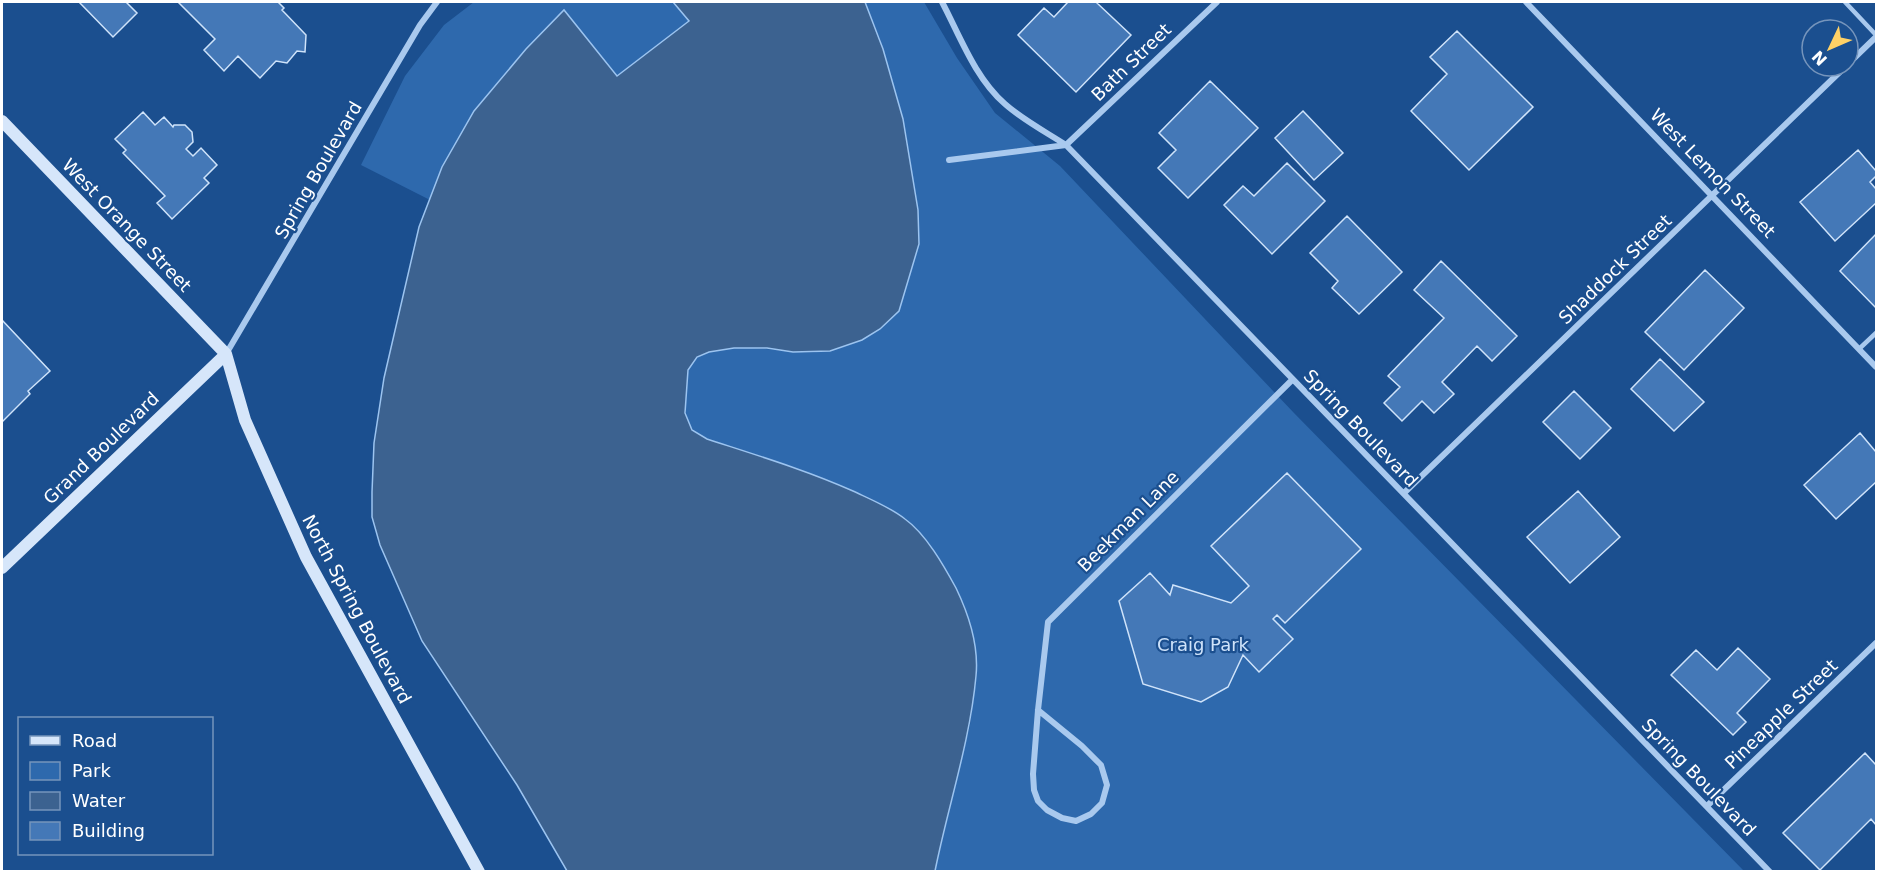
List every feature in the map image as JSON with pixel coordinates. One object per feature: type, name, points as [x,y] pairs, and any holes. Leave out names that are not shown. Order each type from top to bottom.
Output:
[{"type":"street","name":"Spring Boulevard","points":[[226,354],[420,25],[437,2]]},
{"type":"street","name":"Spring Boulevard","points":[[942,2],[976,69],[990,89],[1017,113],[1066,145],[1770,872]]},
{"type":"street","name":"Bath Street","points":[[1066,145],[1217,2]]},
{"type":"street","name":"West Lemon Street","points":[[1526,2],[1876,367]]},
{"type":"street","name":"Shaddock Street","points":[[1860,52],[1876,36]]},
{"type":"street","name":"Shaddock Street","points":[[1404,493],[1834,78]]},
{"type":"street","name":"West Orange Street","points":[[2,121],[226,354]]},
{"type":"street","points":[[949,160],[1066,145]]},
{"type":"street","name":"Grand Boulevard","points":[[2,568],[226,354]]},
{"type":"street","name":"North Spring Boulevard","points":[[226,354],[245,420],[306,557],[479,872]]},
{"type":"street","name":"Beekman Lane","points":[[1038,710],[1082,746],[1101,765],[1107,785],[1102,803],[1091,814],[1076,821],[1062,818],[1047,810],[1038,801],[1033,774],[1038,710],[1048,622],[1292,380]]},
{"type":"street","name":"Pineapple Street","points":[[1707,806],[1876,644]]},
{"type":"lane","points":[[1845,2],[1876,36]]},
{"type":"lane","points":[[1859,349],[1876,333]]},
{"type":"green space","points":[[474,2],[673,2],[689,21],[617,76],[565,11],[474,111],[430,200],[361,165],[405,76],[444,25]]},
{"type":"green space","name":"Craig Park","points":[[865,2],[924,2],[957,58],[995,113],[1060,166],[1294,413],[1744,871],[935,871],[970,725],[977,673],[965,607],[950,577],[930,546],[906,519],[872,499],[830,481],[707,439],[690,426],[686,416],[687,375],[691,364],[706,353],[736,348],[804,352],[829,351],[862,340],[919,244],[918,210],[906,134],[880,39]]},
{"type":"water","points":[[673,2],[865,2],[883,49],[903,119],[918,210],[919,244],[899,311],[880,329],[862,340],[830,351],[793,352],[767,348],[734,348],[709,352],[697,357],[688,370],[685,413],[692,430],[707,439],[817,476],[873,500],[899,515],[920,533],[940,560],[956,588],[972,631],[977,665],[964,750],[935,871],[567,871],[517,785],[422,641],[380,545],[372,517],[372,492],[374,443],[384,378],[419,227],[442,167],[474,111],[526,49],[564,10],[617,76],[689,21]]},
{"type":"building","points":[[79,2],[126,2],[137,13],[113,37]]},
{"type":"building","points":[[178,2],[278,2],[284,8],[282,10],[306,35],[305,52],[297,51],[287,63],[276,61],[260,78],[238,56],[224,71],[204,50],[215,39]]},
{"type":"building","points":[[1068,2],[1099,2],[1097,3],[1131,35],[1076,92],[1018,35],[1044,8],[1054,17]]},
{"type":"building","points":[[1457,31],[1533,107],[1469,170],[1411,111],[1447,74],[1430,57]]},
{"type":"building","points":[[1210,81],[1258,128],[1188,198],[1158,168],[1176,150],[1159,133]]},
{"type":"building","points":[[1303,111],[1343,153],[1314,180],[1275,138]]},
{"type":"building","points":[[143,112],[155,125],[164,117],[173,127],[174,125],[185,125],[192,132],[193,142],[186,149],[193,156],[201,148],[217,165],[204,178],[209,183],[172,219],[157,203],[165,196],[123,153],[126,150],[115,139]]},
{"type":"building","points":[[1858,150],[1876,171],[1876,176],[1870,182],[1876,189],[1876,203],[1835,241],[1800,202]]},
{"type":"building","points":[[1287,163],[1325,201],[1272,254],[1224,205],[1243,186],[1254,196]]},
{"type":"building","points":[[1347,216],[1402,272],[1359,314],[1332,288],[1338,281],[1310,253]]},
{"type":"building","points":[[1876,234],[1876,308],[1840,271]]},
{"type":"building","points":[[1441,261],[1517,336],[1492,361],[1477,346],[1442,382],[1454,394],[1434,413],[1422,401],[1402,421],[1384,403],[1400,387],[1388,376],[1444,318],[1414,290]]},
{"type":"building","points":[[1705,270],[1744,308],[1684,370],[1645,332]]},
{"type":"building","points":[[2,320],[50,371],[28,391],[30,394],[2,422]]},
{"type":"building","points":[[1660,359],[1704,402],[1674,431],[1631,389]]},
{"type":"building","points":[[1574,391],[1611,428],[1580,459],[1543,422]]},
{"type":"building","points":[[1860,433],[1876,452],[1876,482],[1836,519],[1804,485]]},
{"type":"building","points":[[1287,473],[1361,549],[1285,623],[1277,615],[1273,619],[1293,639],[1259,672],[1243,655],[1228,687],[1201,702],[1143,684],[1119,601],[1150,573],[1170,595],[1173,585],[1231,603],[1249,586],[1211,546]]},
{"type":"building","points":[[1578,491],[1620,537],[1570,583],[1527,537]]},
{"type":"building","points":[[1738,648],[1770,679],[1737,713],[1746,722],[1733,735],[1671,675],[1696,650],[1717,670]]},
{"type":"building","points":[[1865,753],[1876,765],[1876,825],[1871,819],[1820,870],[1783,833]]}]
